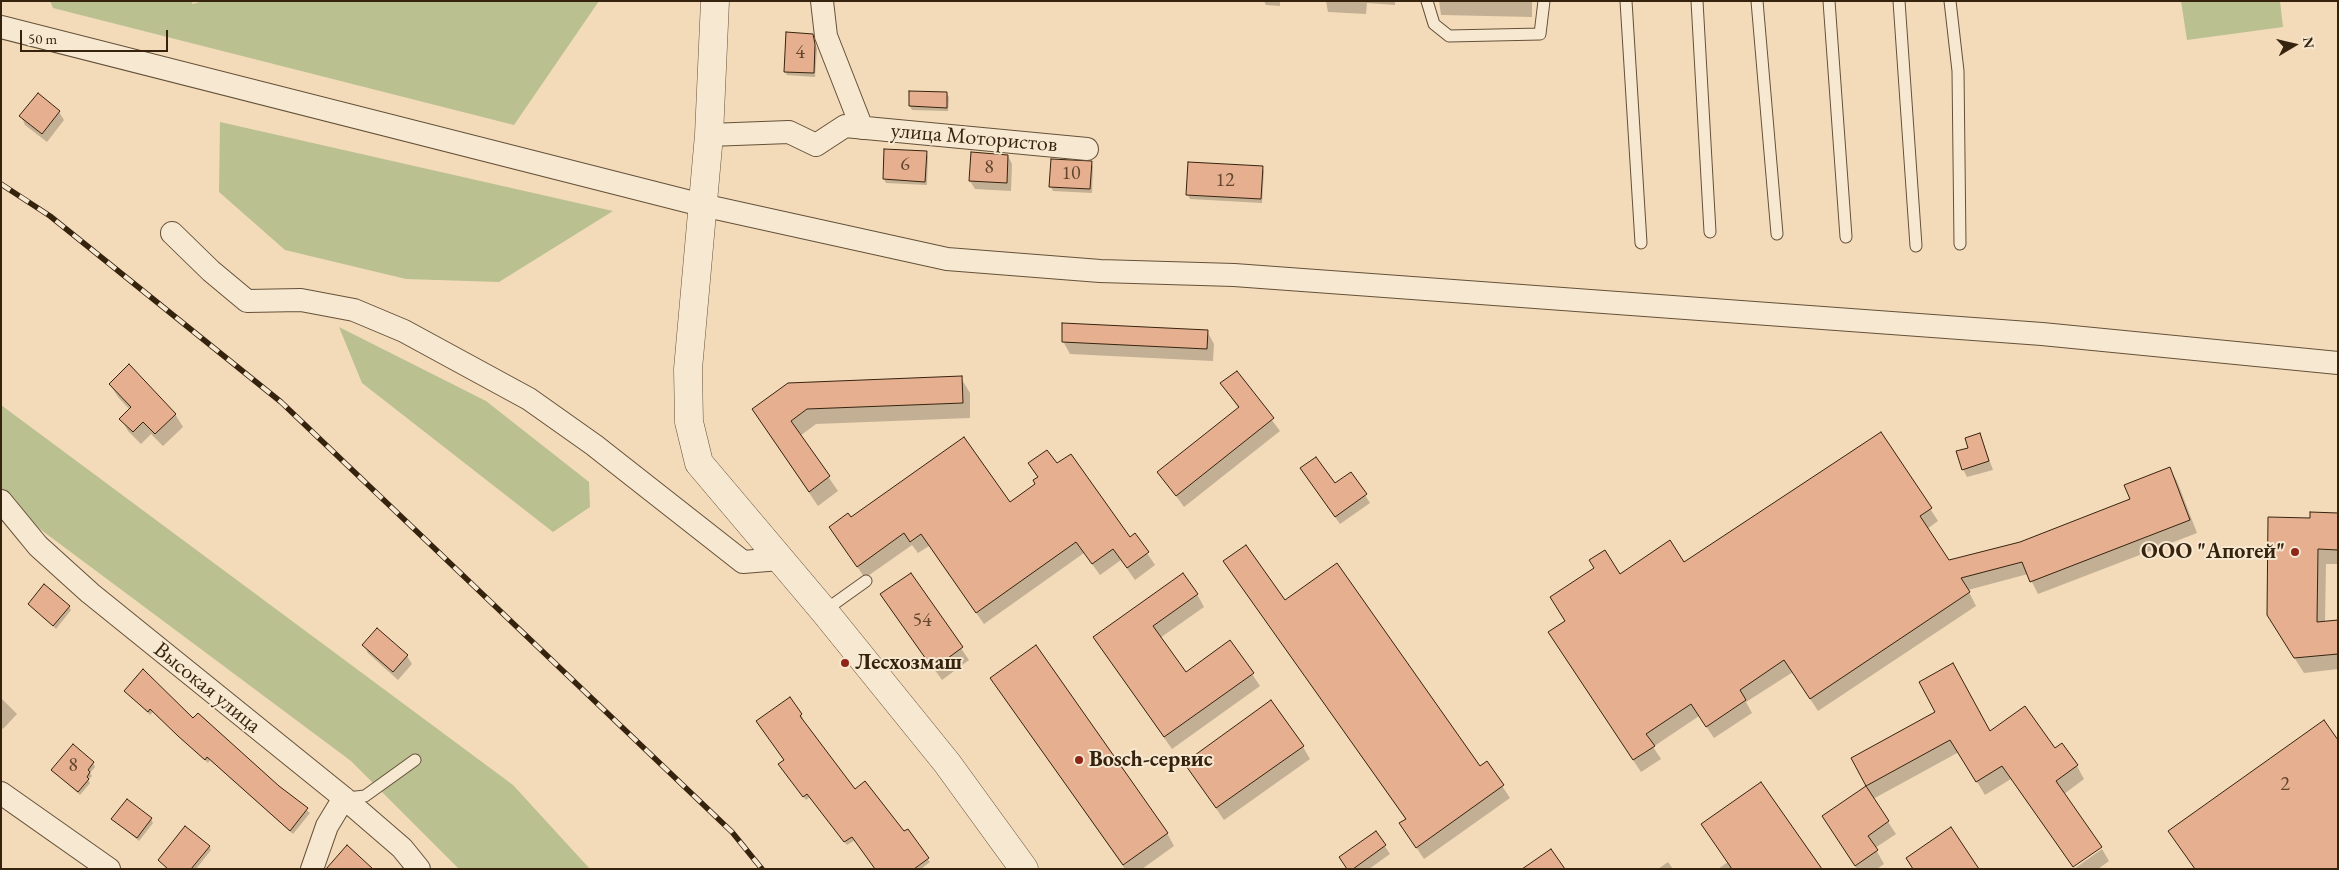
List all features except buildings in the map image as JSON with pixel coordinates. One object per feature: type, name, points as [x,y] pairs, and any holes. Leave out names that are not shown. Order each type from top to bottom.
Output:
[{"type":"street","points":[[714,1],[710,135],[688,369],[689,422],[699,463],[824,611],[947,763],[1024,869]]},
{"type":"street","name":"улица Мотористов","points":[[822,1],[826,36],[862,128]]},
{"type":"street","points":[[1,27],[702,205],[947,259],[1100,271],[1234,274],[2022,332],[2338,363]]},
{"type":"street","name":"улица Мотористов","points":[[710,135],[789,132],[816,145],[845,126],[1087,148]]},
{"type":"street","points":[[172,233],[211,272],[247,301],[301,300],[354,310],[404,331],[529,399],[594,444],[743,562],[780,559]]},
{"type":"street","name":"Высокая улица","points":[[1,501],[38,546],[90,593],[344,798],[402,848],[419,869]]},
{"type":"street","points":[[1,793],[109,869]]},
{"type":"street","points":[[312,869],[328,826],[344,798]]},
{"type":"lane","points":[[1427,1],[1434,24],[1449,36],[1540,34],[1544,1]]},
{"type":"lane","points":[[1626,1],[1641,243]]},
{"type":"lane","points":[[1697,1],[1710,232]]},
{"type":"lane","points":[[1757,1],[1777,234]]},
{"type":"lane","points":[[1829,1],[1846,237]]},
{"type":"lane","points":[[1899,1],[1916,246]]},
{"type":"lane","points":[[1950,1],[1958,71],[1960,244]]},
{"type":"lane","points":[[824,611],[866,582]]},
{"type":"lane","points":[[344,798],[365,796],[415,760]]},
{"type":"green space","points":[[50,1],[191,1],[193,4],[202,1],[599,1],[514,125],[53,8]]},
{"type":"green space","points":[[2181,1],[2280,1],[2283,27],[2187,40]]},
{"type":"green space","points":[[220,122],[613,211],[499,282],[406,279],[285,250],[219,192]]},
{"type":"green space","points":[[339,327],[486,401],[589,482],[590,507],[553,532],[362,383]]},
{"type":"green space","points":[[1,405],[513,785],[590,869],[459,869],[351,761],[1,500]]},
{"type":"railway","points":[[1,184],[50,216],[281,402],[732,832],[762,869]]},
{"type":"place","name":"ООО \"Апогей\"","points":[[2295,552]]},
{"type":"place","name":"Лесхозмаш","points":[[845,663]]},
{"type":"place","name":"Bosch-сервис","points":[[1079,760]]}]
